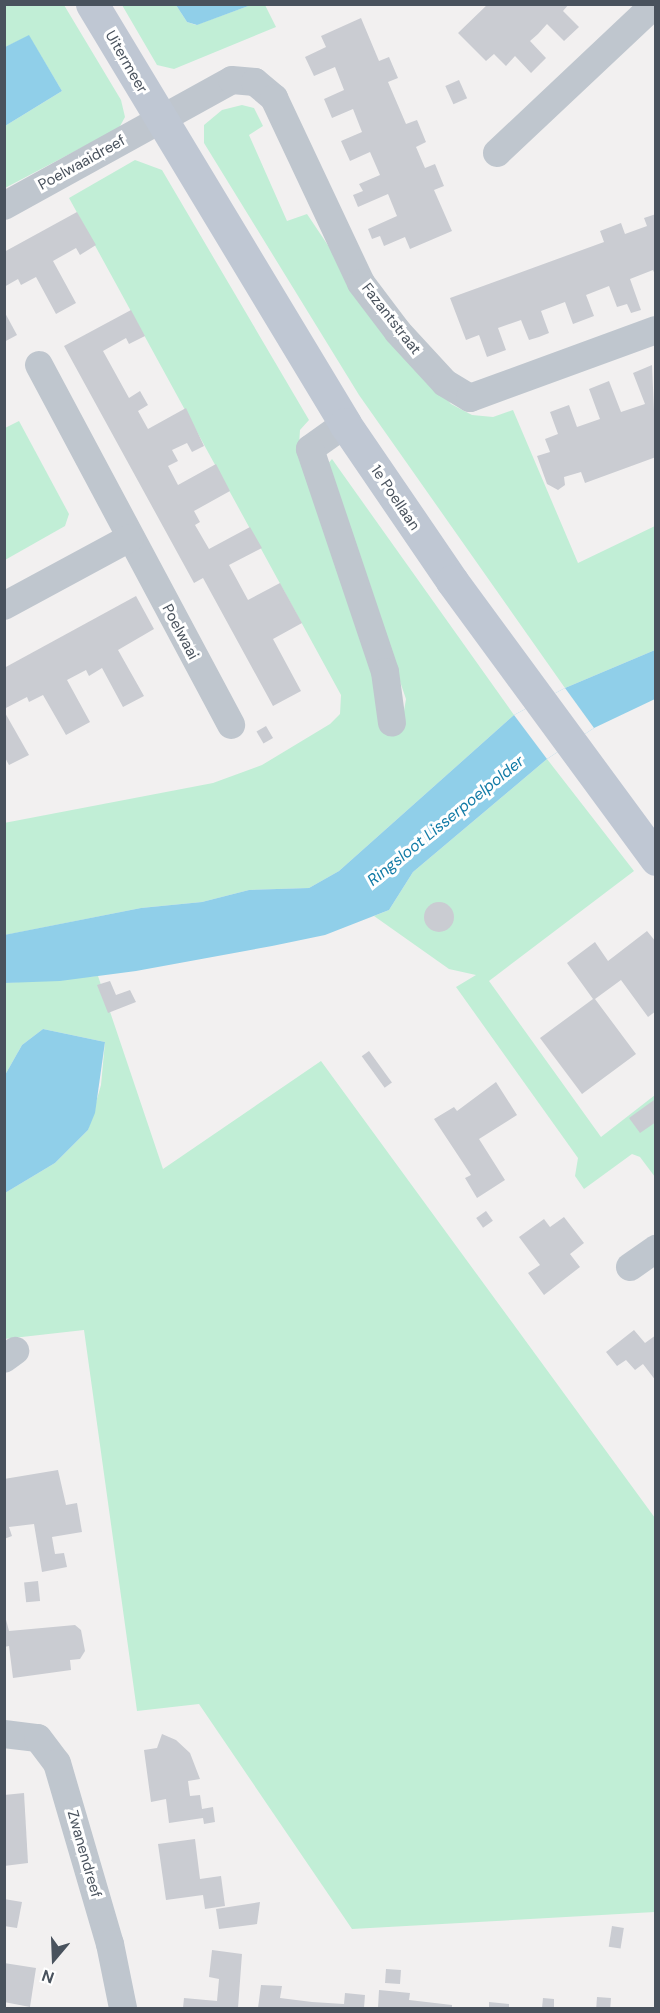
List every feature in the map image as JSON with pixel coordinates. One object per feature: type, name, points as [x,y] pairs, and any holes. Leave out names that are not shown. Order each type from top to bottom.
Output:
[{"type":"street","name":"Uitermeer","points":[[92,4],[159,120]]},
{"type":"street","points":[[497,153],[655,4]]},
{"type":"street","name":"Fazantstraat","points":[[159,120],[232,80],[255,82],[274,98],[361,283],[398,332],[445,383],[471,398],[656,330]]},
{"type":"street","name":"Poelwaaidreef","points":[[4,206],[159,120]]},
{"type":"street","name":"1e Poellaan","points":[[159,120],[345,424],[537,698],[656,859]]},
{"type":"street","name":"Poelwaai","points":[[39,365],[231,725]]},
{"type":"street","points":[[345,424],[310,449],[385,672],[392,723]]},
{"type":"street","points":[[4,606],[130,538]]},
{"type":"street","points":[[630,1267],[656,1249]]},
{"type":"street","name":"Zwanendreef","points":[[4,1734],[38,1738],[57,1763],[110,1944],[123,2008]]},
{"type":"green space","points":[[5,5],[64,5],[121,100],[125,117],[119,128],[5,188],[5,126],[62,91],[29,36],[5,47]]},
{"type":"green space","points":[[122,5],[176,5],[187,22],[196,25],[251,5],[265,5],[276,27],[174,69],[157,65]]},
{"type":"green space","points":[[242,105],[254,108],[263,126],[249,135],[287,221],[307,214],[368,305],[451,404],[472,415],[493,417],[513,410],[578,563],[655,526],[655,650],[565,688],[359,395],[204,143],[204,125],[222,110]]},
{"type":"green space","points":[[135,160],[162,170],[309,420],[300,430],[299,445],[402,723],[406,699],[326,466],[332,459],[514,715],[339,871],[309,888],[249,890],[202,902],[141,908],[5,935],[4,823],[213,783],[262,765],[330,724],[340,714],[341,695],[69,198]]},
{"type":"green space","points":[[19,421],[69,514],[65,526],[5,560],[5,428]]},
{"type":"green space","points":[[547,759],[634,871],[489,981],[601,1137],[655,1095],[655,1177],[640,1157],[632,1154],[584,1189],[575,1176],[578,1158],[456,987],[476,975],[449,969],[374,916],[389,910],[413,872]]},
{"type":"green space","points":[[98,976],[163,1169],[321,1061],[655,1518],[655,1912],[352,1929],[199,1704],[137,1711],[84,1330],[4,1339],[5,1193],[55,1163],[88,1130],[101,1085],[105,1042],[43,1029],[22,1045],[5,1075],[5,983]]},
{"type":"water","points":[[176,5],[251,5],[197,25],[187,22]]},
{"type":"water","points":[[29,35],[62,91],[5,126],[5,47]]},
{"type":"water","name":"Ringsloot Lisserpoelpolder","points":[[655,650],[655,699],[594,728],[547,759],[413,872],[389,910],[325,935],[272,946],[136,971],[60,981],[5,983],[4,935],[141,908],[202,902],[249,890],[309,888],[339,871],[514,715],[565,688]]},
{"type":"water","points":[[43,1029],[105,1042],[95,1113],[88,1130],[55,1163],[5,1193],[5,1075],[22,1045]]},
{"type":"pier","points":[[565,688],[594,728],[547,759],[514,715]]},
{"type":"building","points":[[488,4],[569,4],[563,11],[579,27],[564,41],[547,24],[530,41],[546,58],[531,73],[515,56],[506,66],[494,54],[486,61],[458,33]]},
{"type":"building","points":[[361,18],[379,61],[389,57],[398,78],[388,82],[406,124],[417,120],[426,142],[416,147],[425,168],[435,164],[444,186],[434,190],[452,231],[410,249],[405,237],[384,246],[380,236],[372,239],[368,229],[397,216],[388,194],[358,207],[353,195],[363,191],[359,184],[380,175],[370,152],[350,161],[341,141],[362,132],[353,109],[332,118],[324,99],[344,90],[335,67],[314,76],[305,57],[326,47],[321,36]]},
{"type":"building","points":[[459,80],[467,98],[453,104],[445,86]]},
{"type":"building","points":[[77,212],[96,245],[80,255],[76,248],[53,261],[76,303],[56,314],[36,277],[21,285],[18,279],[4,287],[4,252]]},
{"type":"building","points":[[656,214],[656,277],[653,270],[630,279],[641,310],[631,313],[627,304],[617,307],[609,286],[586,295],[594,316],[573,324],[565,302],[541,311],[549,333],[539,337],[529,340],[521,320],[498,328],[506,350],[487,357],[479,335],[466,340],[450,298],[604,242],[600,231],[621,223],[625,234],[647,226],[644,218]]},
{"type":"building","points":[[131,310],[145,336],[129,344],[126,338],[103,351],[129,398],[140,391],[148,405],[138,411],[148,429],[186,408],[204,446],[192,452],[187,443],[172,450],[178,461],[168,466],[178,485],[216,464],[230,491],[194,511],[200,522],[195,525],[209,549],[250,527],[262,548],[229,565],[248,600],[280,583],[302,623],[273,639],[301,691],[273,706],[203,578],[194,583],[64,346]]},
{"type":"building","points":[[4,311],[17,335],[4,342]]},
{"type":"building","points":[[652,365],[656,457],[585,483],[581,472],[564,477],[565,485],[558,490],[547,484],[537,456],[550,452],[545,439],[558,434],[550,412],[569,405],[577,427],[600,419],[589,389],[609,381],[621,412],[645,404],[633,373]]},
{"type":"building","points":[[136,596],[154,629],[118,650],[144,696],[123,707],[102,668],[89,676],[86,670],[67,680],[90,722],[66,735],[43,695],[29,702],[27,697],[4,709],[4,668]]},
{"type":"building","points":[[4,711],[29,755],[9,765],[4,756]]},
{"type":"building","points":[[266,726],[273,738],[263,744],[256,732]]},
{"type":"building","points":[[439,902],[450,906],[454,917],[450,928],[439,932],[428,928],[424,917],[428,906]]},
{"type":"building","points":[[647,931],[656,942],[656,1011],[648,1017],[621,980],[595,999],[636,1054],[582,1094],[540,1038],[593,999],[567,963],[595,942],[608,961]]},
{"type":"building","points":[[110,981],[116,995],[130,990],[136,1002],[108,1013],[97,985]]},
{"type":"building","points":[[369,1051],[392,1083],[385,1088],[362,1056]]},
{"type":"building","points":[[496,1082],[517,1115],[479,1139],[505,1180],[477,1198],[465,1178],[471,1175],[434,1119],[454,1107],[457,1111]]},
{"type":"building","points":[[654,1100],[656,1122],[640,1133],[629,1118]]},
{"type":"building","points":[[486,1211],[493,1221],[483,1228],[476,1218]]},
{"type":"building","points":[[564,1217],[584,1243],[570,1254],[580,1267],[544,1295],[528,1273],[540,1265],[519,1237],[544,1219],[550,1227]]},
{"type":"building","points":[[634,1330],[645,1343],[656,1335],[656,1381],[643,1364],[635,1370],[626,1360],[617,1366],[606,1352]]},
{"type":"building","points":[[58,1470],[66,1505],[77,1503],[82,1532],[52,1537],[55,1554],[64,1553],[67,1567],[42,1572],[34,1524],[9,1527],[12,1536],[4,1539],[4,1479]]},
{"type":"building","points":[[38,1581],[40,1601],[26,1602],[24,1582]]},
{"type":"building","points":[[4,1612],[9,1631],[75,1625],[81,1630],[85,1651],[80,1659],[70,1660],[71,1670],[13,1678],[9,1646],[4,1647]]},
{"type":"building","points":[[162,1734],[176,1740],[190,1753],[200,1779],[188,1781],[190,1796],[200,1795],[202,1809],[213,1807],[215,1822],[204,1824],[203,1818],[169,1823],[166,1799],[151,1802],[144,1750],[157,1748]]},
{"type":"building","points":[[24,1793],[28,1863],[4,1866],[4,1795]]},
{"type":"building","points":[[195,1839],[200,1879],[221,1876],[225,1906],[205,1909],[203,1895],[166,1900],[158,1844]]},
{"type":"building","points":[[4,1899],[22,1902],[17,1928],[4,1926]]},
{"type":"building","points":[[260,1902],[257,1924],[219,1929],[216,1909]]},
{"type":"building","points":[[612,1926],[624,1928],[621,1949],[609,1947]]},
{"type":"building","points":[[212,1950],[242,1954],[238,2008],[183,2008],[184,1998],[217,2001],[219,1979],[209,1977]]},
{"type":"building","points":[[4,1963],[36,1968],[30,2007],[4,2002]]},
{"type":"building","points":[[386,1969],[401,1970],[400,1984],[385,1983]]},
{"type":"building","points":[[261,1985],[282,1986],[280,1998],[312,2002],[344,2004],[345,1993],[365,1995],[364,2008],[258,2008]]},
{"type":"building","points":[[379,1990],[410,1993],[409,2000],[452,2005],[452,2008],[378,2008]]},
{"type":"building","points":[[597,1997],[611,1998],[610,2008],[596,2008]]},
{"type":"building","points":[[543,1998],[554,1999],[554,2008],[542,2008]]},
{"type":"building","points":[[489,2002],[509,2004],[509,2008],[489,2008]]}]
